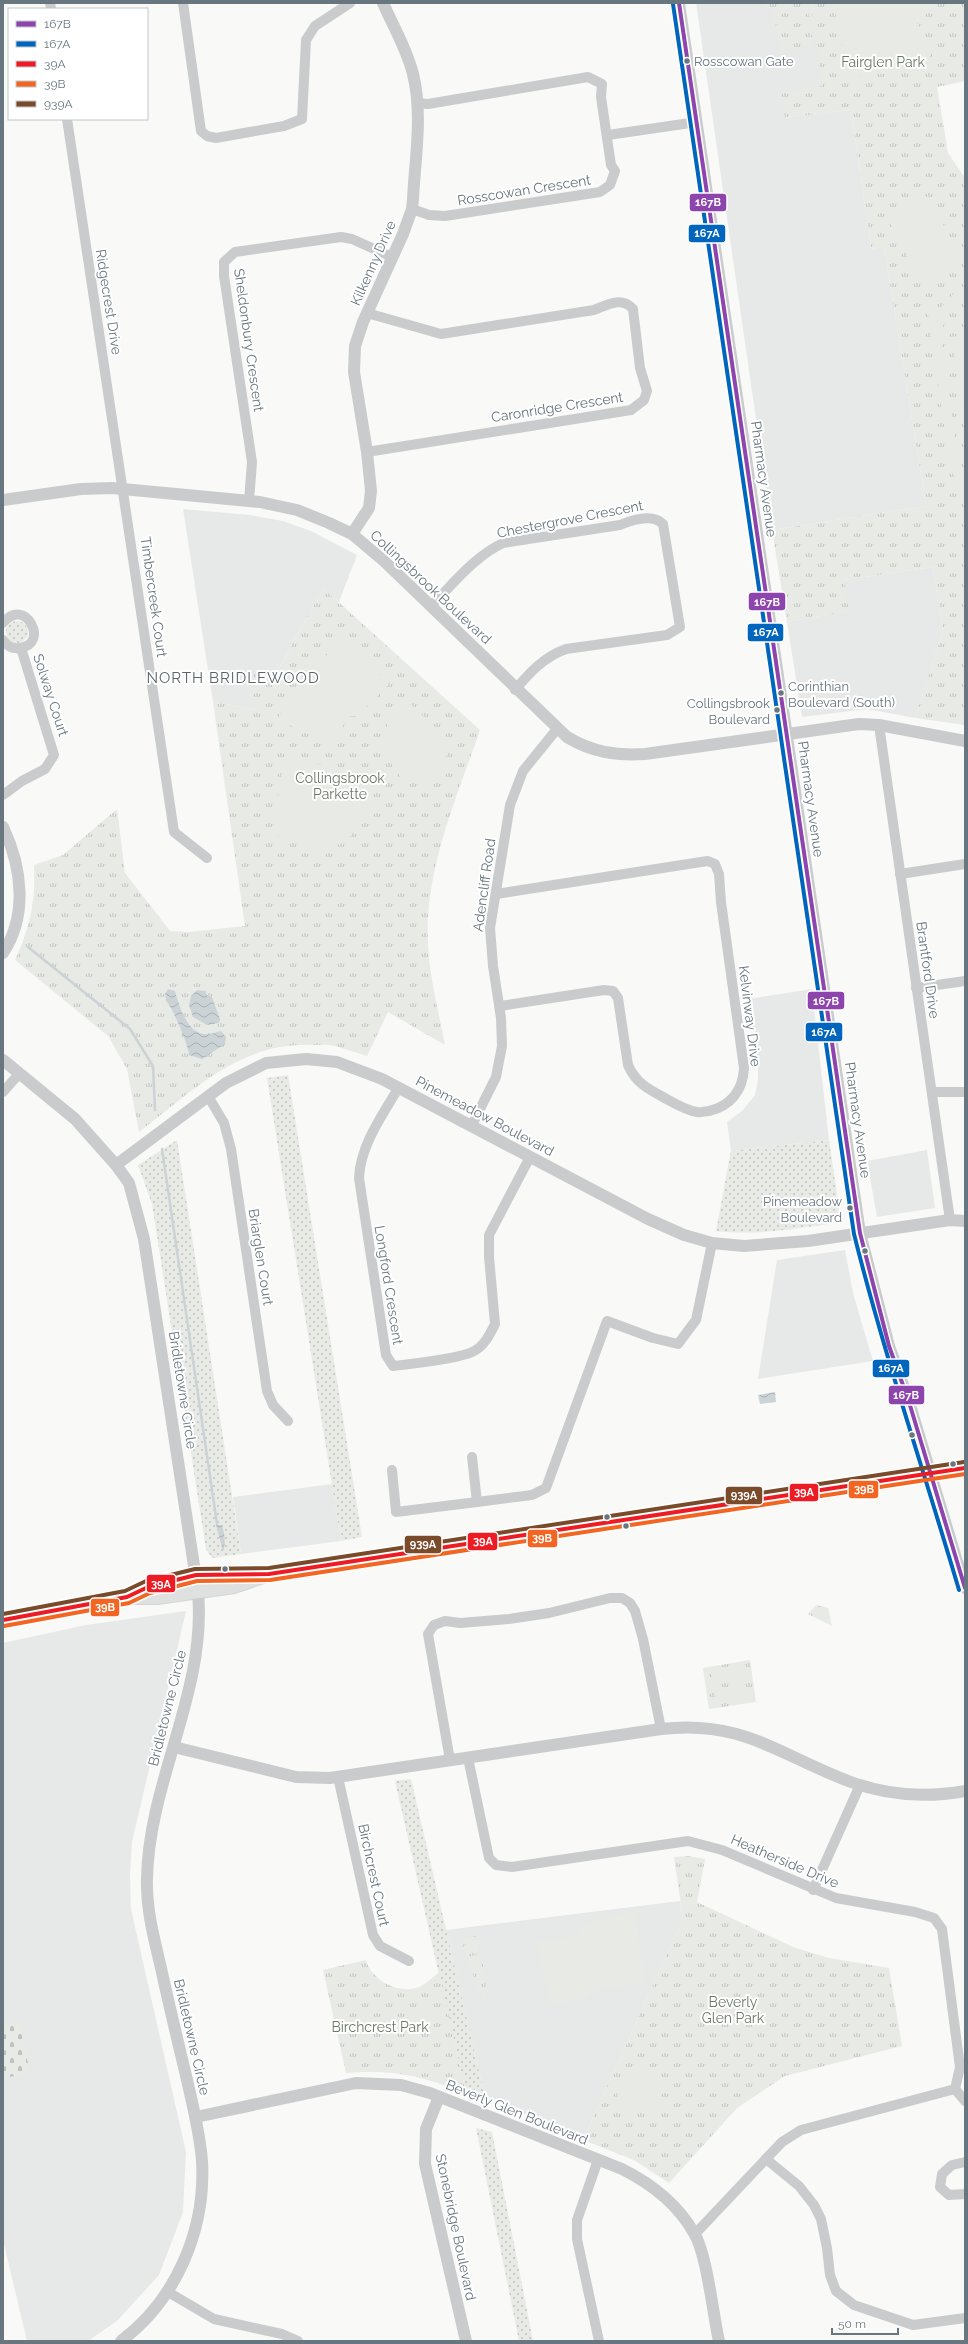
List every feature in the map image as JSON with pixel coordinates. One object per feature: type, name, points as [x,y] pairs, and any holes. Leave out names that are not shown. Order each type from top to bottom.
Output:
[{"type":"main road","points":[[3,1620],[126,1597],[157,1597],[234,1586],[269,1574],[965,1468]]},
{"type":"main road","points":[[126,1597],[148,1587],[196,1575],[231,1572],[269,1574]]},
{"type":"street","points":[[183,3],[201,131],[207,136],[216,138],[284,126],[302,118],[306,40],[315,26],[350,3]]},
{"type":"street","name":"Kilkenny Drive","points":[[352,534],[365,516],[370,499],[367,452],[355,381],[353,359],[356,338],[412,209],[418,104],[410,65],[383,3]]},
{"type":"street","name":"Pharmacy Avenue","points":[[679,3],[860,1233],[888,1346],[909,1402],[965,1588]]},
{"type":"street","name":"Rosscowan Crescent","points":[[412,209],[429,215],[444,216],[600,192],[610,184],[616,171],[611,165],[608,135],[600,97],[602,84],[588,77],[428,104],[418,104]]},
{"type":"street","name":"Ridgecrest Drive","points":[[67,120],[124,490]]},
{"type":"street","points":[[608,135],[697,122]]},
{"type":"street","name":"Sheldonbury Crescent","points":[[249,501],[252,462],[224,276],[224,262],[235,252],[341,237],[352,239],[392,257]]},
{"type":"street","name":"Caronridge Crescent","points":[[367,313],[441,334],[594,310],[618,301],[625,302],[633,309],[640,368],[647,391],[644,400],[631,410],[367,452]]},
{"type":"street","name":"Collingsbrook Boulevard","points":[[3,500],[81,489],[124,490],[249,501],[297,510],[317,517],[352,534],[384,561],[515,690],[557,729],[586,748],[619,755],[645,754],[851,724],[879,725],[965,741]]},
{"type":"street","name":"Timbercreek Court","points":[[124,490],[174,832],[207,858]]},
{"type":"street","name":"Chestergrove Crescent","points":[[431,606],[491,548],[503,543],[620,525],[638,519],[653,518],[663,524],[680,627],[667,635],[566,649],[554,653],[544,660],[515,690]]},
{"type":"street","name":"Solway Court","points":[[3,623],[10,616],[16,615],[26,618],[31,622],[34,632],[33,638],[26,646],[21,648],[10,647],[3,640]]},
{"type":"street","name":"Solway Court","points":[[3,795],[22,781],[45,770],[54,755],[21,648]]},
{"type":"street","name":"Brantford Drive","points":[[879,725],[950,1220]]},
{"type":"street","name":"Adencliff Road","points":[[472,1125],[496,1078],[502,1046],[500,1006],[493,966],[490,928],[512,795],[523,771],[557,729]]},
{"type":"street","points":[[3,828],[14,853],[20,888],[17,918],[12,936],[3,953]]},
{"type":"street","name":"Kelvinway Drive","points":[[496,894],[708,861],[715,864],[719,874],[720,902],[744,1068],[743,1080],[737,1094],[726,1105],[720,1108],[698,1113],[679,1106],[643,1086],[632,1074],[628,1065],[618,998],[613,991],[604,990],[500,1006]]},
{"type":"street","points":[[900,874],[965,864]]},
{"type":"street","points":[[916,988],[965,981]]},
{"type":"street","name":"Pinemeadow Boulevard","points":[[116,1165],[226,1083],[250,1069],[266,1063],[292,1059],[338,1062],[382,1079],[472,1125],[661,1226],[712,1243],[759,1246],[950,1220],[965,1221]]},
{"type":"street","name":"Bridletowne Circle","points":[[3,1060],[75,1119],[116,1165],[129,1183],[144,1239],[198,1592],[200,1626],[197,1656],[174,1748],[159,1796],[152,1830],[147,1888],[152,1928],[196,2117],[202,2171],[196,2227],[185,2259],[168,2292],[139,2327],[121,2341]]},
{"type":"street","points":[[3,1092],[19,1074]]},
{"type":"street","name":"Longford Crescent","points":[[399,1088],[367,1145],[359,1169],[359,1178],[386,1355],[393,1366],[473,1352],[484,1343],[495,1324],[489,1257],[489,1235],[530,1157]]},
{"type":"street","points":[[932,1092],[965,1092]]},
{"type":"street","name":"Briarglen Court","points":[[208,1096],[224,1123],[231,1149],[268,1391],[273,1405],[288,1421]]},
{"type":"street","points":[[392,1470],[396,1512],[532,1495],[546,1488],[607,1321],[653,1338],[678,1344],[696,1320],[712,1243]]},
{"type":"street","points":[[472,1457],[477,1502]]},
{"type":"street","points":[[450,1760],[428,1634],[434,1625],[445,1620],[460,1623],[509,1619],[549,1613],[610,1598],[622,1598],[630,1603],[637,1618],[661,1729]]},
{"type":"street","points":[[174,1748],[296,1777],[338,1777],[661,1729],[698,1727],[749,1736],[860,1785],[904,1795],[925,1796],[965,1791]]},
{"type":"street","name":"Heatherside Drive","points":[[468,1758],[489,1858],[496,1866],[512,1866],[688,1841],[722,1850],[813,1890],[859,1904],[915,1912],[934,1918],[942,1929],[960,2067],[955,2089]]},
{"type":"street","name":"Birchcrest Court","points":[[338,1777],[373,1935],[380,1946],[409,1961]]},
{"type":"street","points":[[813,1890],[860,1785]]},
{"type":"street","name":"Beverly Glen Boulevard","points":[[196,2117],[356,2083],[401,2085],[439,2097],[645,2180],[669,2199],[695,2234],[702,2255],[719,2341]]},
{"type":"street","points":[[695,2234],[782,2142],[801,2130],[955,2089],[965,2102]]},
{"type":"street","name":"Stonebridge Boulevard","points":[[439,2097],[426,2129],[425,2164],[466,2341]]},
{"type":"street","points":[[766,2159],[798,2186],[814,2205],[821,2219],[827,2248],[830,2275],[836,2291],[854,2304],[913,2325],[965,2318]]},
{"type":"street","points":[[598,2160],[577,2220],[577,2239],[599,2341]]},
{"type":"street","points":[[965,2162],[952,2165],[942,2174],[940,2187],[949,2195],[965,2194]]},
{"type":"street","points":[[168,2292],[214,2319],[282,2334],[298,2341]]},
{"type":"shaded area","points":[[696,3],[810,3],[823,86],[785,118],[851,110],[871,249],[884,247],[926,506],[772,530]]},
{"type":"shaded area","points":[[183,509],[250,515],[283,521],[311,531],[357,555],[339,602],[323,588],[256,709],[213,702]]},
{"type":"shaded area","points":[[933,567],[943,631],[915,718],[867,709],[802,717],[787,622],[848,611],[844,580]]},
{"type":"shaded area","points":[[812,989],[829,1140],[731,1151],[727,1122],[743,1110],[755,1095],[758,1080],[758,1066],[748,999]]},
{"type":"shaded area","points":[[927,1150],[935,1208],[877,1217],[867,1161]]},
{"type":"shaded area","points":[[845,1250],[853,1293],[873,1361],[758,1379],[777,1260]]},
{"type":"shaded area","points":[[332,1484],[341,1541],[241,1554],[233,1497]]},
{"type":"shaded area","points":[[186,1611],[132,1842],[130,1874],[131,1909],[186,2152],[183,2212],[159,2275],[117,2321],[88,2341],[27,2341],[3,2240],[3,1643],[86,1625]]},
{"type":"shaded area","points":[[680,1901],[683,1919],[583,2140],[485,2097],[446,1930]]},
{"type":"green space","points":[[763,3],[807,3],[813,45],[780,50],[773,9],[764,10]]},
{"type":"green space","name":"Fairglen Park","points":[[810,3],[965,3],[965,81],[937,87],[948,153],[965,178],[965,725],[915,718],[943,631],[933,567],[844,580],[849,611],[787,622],[772,530],[926,506],[884,247],[871,249],[851,110],[785,118],[781,92],[822,86]]},
{"type":"green space","points":[[833,3],[923,3],[923,8],[914,19],[925,34],[933,67],[849,78]]},
{"type":"green space","points":[[928,196],[963,262],[922,284],[887,218]]},
{"type":"green space","points":[[965,287],[965,298],[955,306],[947,316],[943,327],[941,340],[959,464],[965,477],[965,491],[955,479],[950,467],[927,307],[936,306],[937,312],[953,294]]},
{"type":"green space","points":[[965,335],[965,428],[951,337]]},
{"type":"green space","name":"Collingsbrook Parkette","points":[[323,588],[480,730],[444,835],[431,889],[428,916],[430,969],[445,1045],[388,1012],[367,1056],[335,1046],[326,1045],[285,1046],[262,1052],[239,1061],[218,1072],[139,1132],[127,1069],[108,1036],[15,960],[25,936],[31,914],[34,890],[34,865],[63,855],[117,809],[125,873],[170,931],[189,932],[245,926],[213,702],[256,709],[259,703],[250,701],[247,693],[256,669],[275,675]]},
{"type":"green space","points":[[17,621],[21,622],[27,628],[27,636],[21,642],[17,643],[13,642],[7,636],[6,632],[7,628],[13,622]]},
{"type":"green space","points":[[344,635],[389,684],[358,716],[347,716],[335,747],[277,719],[316,660],[320,663]]},
{"type":"green space","points":[[402,697],[453,743],[431,786],[401,778],[383,750],[388,721]]},
{"type":"green space","points":[[285,752],[374,784],[368,808],[347,842],[315,851],[272,834]]},
{"type":"green space","points":[[288,1075],[362,1537],[341,1541],[267,1078]]},
{"type":"green space","points":[[177,1140],[241,1554],[212,1558],[206,1549],[152,1204],[138,1165]]},
{"type":"green space","points":[[829,1140],[841,1222],[763,1232],[748,1233],[716,1231],[731,1151]]},
{"type":"green space","points":[[816,1605],[828,1608],[832,1626],[808,1614]]},
{"type":"green space","points":[[750,1660],[756,1702],[709,1709],[703,1668]]},
{"type":"green space","points":[[742,1666],[744,1680],[714,1685],[711,1671]]},
{"type":"green space","points":[[745,1685],[747,1699],[717,1704],[714,1690]]},
{"type":"green space","points":[[411,1779],[485,2097],[466,2093],[395,1781]]},
{"type":"green space","name":"Beverly Glen Park","points":[[688,1856],[705,1859],[697,1902],[793,1947],[829,1958],[889,1968],[902,2046],[785,2076],[737,2108],[669,2183],[634,2160],[583,2140],[683,1919],[674,1857]]},
{"type":"green space","points":[[636,1911],[643,1982],[591,1992],[587,1998],[550,2004],[536,1943],[577,1936],[580,1927],[614,1915]]},
{"type":"green space","points":[[476,1936],[479,1954],[467,1957],[463,1949],[464,1938]]},
{"type":"green space","points":[[479,1956],[484,1964],[482,1970],[486,1975],[486,1992],[484,1998],[475,1979],[469,1959]]},
{"type":"green space","name":"Birchcrest Park","points":[[366,1960],[374,1974],[380,1979],[387,1984],[403,1989],[419,1987],[439,1972],[466,2093],[435,2082],[408,2075],[379,2072],[346,2073],[323,1970]]},
{"type":"green space","points":[[425,2002],[431,2005],[434,2011],[431,2017],[425,2020],[419,2017],[416,2011],[419,2005]]},
{"type":"green space","points":[[17,2023],[23,2028],[22,2035],[30,2073],[4,2078],[3,2026]]},
{"type":"green space","points":[[632,2073],[647,2073],[653,2076],[659,2084],[656,2111],[618,2108],[617,2083]]},
{"type":"green space","points":[[476,2128],[492,2132],[533,2341],[519,2341]]},
{"type":"water","points":[[168,989],[175,991],[185,1018],[194,1029],[199,1033],[208,1034],[221,1031],[226,1037],[225,1044],[202,1059],[189,1055],[180,1027],[169,1004],[166,1001],[165,994]]},
{"type":"water","points":[[197,990],[206,991],[206,995],[212,997],[220,1019],[219,1023],[207,1025],[193,1017],[189,1005],[191,996]]},
{"type":"water","points":[[775,1392],[776,1402],[760,1404],[758,1395]]},
{"type":"water","points":[[216,1525],[221,1525],[224,1534],[225,1542],[223,1551]]},
{"type":"waterway","points":[[28,947],[130,1029],[153,1066],[155,1110]]},
{"type":"waterway","points":[[162,1149],[217,1524]]},
{"type":"transit line","name":"167B","points":[[679,3],[860,1233],[889,1346],[909,1402],[965,1588]]},
{"type":"transit line","name":"167A","points":[[673,4],[854,1234],[878,1324],[959,1590]]},
{"type":"transit line","name":"939A","points":[[3,1614],[125,1591],[146,1581],[195,1569],[269,1568],[964,1462]]},
{"type":"transit line","name":"39A","points":[[3,1620],[127,1597],[148,1587],[196,1575],[269,1574],[965,1468]]},
{"type":"transit line","name":"39B","points":[[4,1626],[129,1603],[150,1593],[197,1581],[270,1580],[965,1474]]},
{"type":"place","name":"Rosscowan Gate","points":[[687,61]]},
{"type":"place","name":"Corinthian Boulevard (South)","points":[[781,693]]},
{"type":"place","name":"Collingsbrook Boulevard","points":[[777,710]]},
{"type":"place","name":"Pinemeadow Boulevard","points":[[850,1208]]},
{"type":"district","name":"NORTH BRIDLEWOOD","points":[[233,678]]}]
